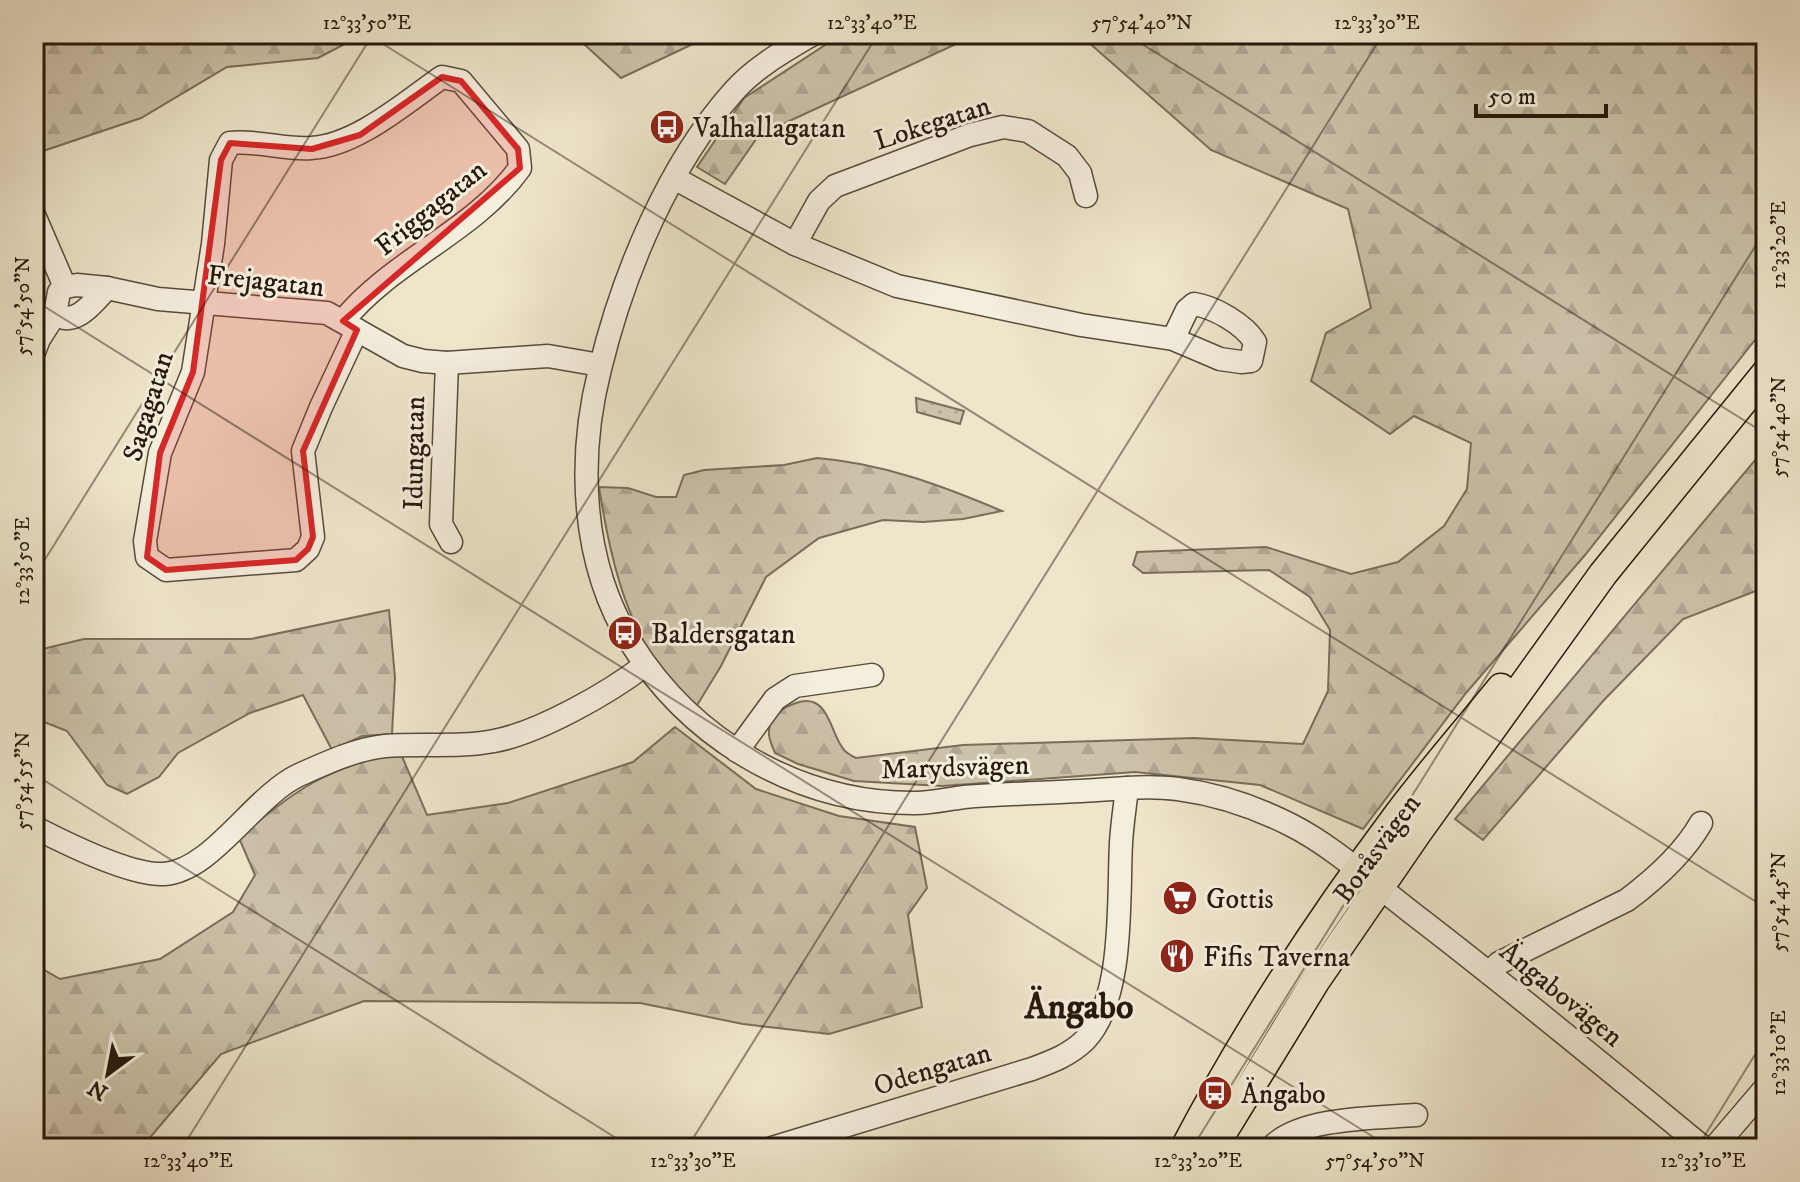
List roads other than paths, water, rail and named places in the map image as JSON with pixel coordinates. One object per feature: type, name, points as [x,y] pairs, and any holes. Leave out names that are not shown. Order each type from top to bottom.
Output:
[{"type":"main road","name":"Boråsvägen","points":[[1185,1148],[1251,1031],[1603,574],[1766,373]]},
{"type":"main road","name":"Boråsvägen","points":[[1213,1148],[1316,980],[1369,880]]},
{"type":"street","name":"Marydsvägen","points":[[813,34],[780,53],[736,88],[674,178],[639,251],[600,365],[587,432],[592,543],[608,596],[625,633],[645,665],[683,708],[737,751],[793,780],[863,800],[918,803],[1127,788],[1171,788],[1195,792],[1261,812],[1293,826],[1369,880]]},
{"type":"street","name":"Friggagatan","points":[[204,303],[221,160],[230,143],[247,141],[312,149],[360,135],[442,77],[461,81],[518,149],[520,168],[509,183],[462,224],[359,301],[350,325]]},
{"type":"street","name":"Lokegatan","points":[[795,244],[819,201],[835,186],[970,135],[1003,127],[1028,131],[1067,156],[1080,173],[1086,196]]},
{"type":"street","points":[[674,178],[795,244],[897,286],[1081,325],[1173,339]]},
{"type":"street","points":[[34,215],[65,287],[59,292],[55,314],[34,352]]},
{"type":"street","name":"Frejagatan","points":[[65,287],[77,285],[158,299],[327,313],[403,356],[447,363],[548,356],[600,365]]},
{"type":"street","points":[[55,314],[62,319],[71,319],[86,310],[107,288]]},
{"type":"street","name":"Sagagatan","points":[[204,303],[193,372],[160,453],[145,541],[147,557],[166,570],[296,560],[308,549],[313,537],[303,451],[350,325]]},
{"type":"street","name":"Idungatan","points":[[447,363],[441,524],[451,542]]},
{"type":"street","points":[[34,827],[68,844],[145,873],[165,874],[184,870],[202,859],[268,796],[296,776],[359,751],[385,746],[457,746],[513,737],[574,708],[645,665]]},
{"type":"street","points":[[737,751],[775,699],[795,686],[872,675]]},
{"type":"street","name":"Odengatan","points":[[772,1148],[1032,1069],[1057,1060],[1086,1039],[1099,1020],[1112,980],[1127,788]]},
{"type":"street","points":[[1489,973],[1499,963],[1627,900],[1692,839],[1701,823]]},
{"type":"street","name":"Ängabovägen","points":[[1369,880],[1704,1148]]},
{"type":"street","points":[[1714,1148],[1766,1087]]},
{"type":"street","points":[[1271,1148],[1292,1132],[1340,1122],[1416,1115]]},
{"type":"place","name":"Valhallagatan","points":[[667,127]]},
{"type":"place","name":"Baldersgatan","points":[[625,633]]},
{"type":"place","name":"Gottis","points":[[1180,898]]},
{"type":"place","name":"Fifis Taverna","points":[[1177,956]]},
{"type":"place","name":"Ängabo","points":[[1215,1093]]},
{"type":"district","name":"Ängabo","points":[[1079,1005]]}]
